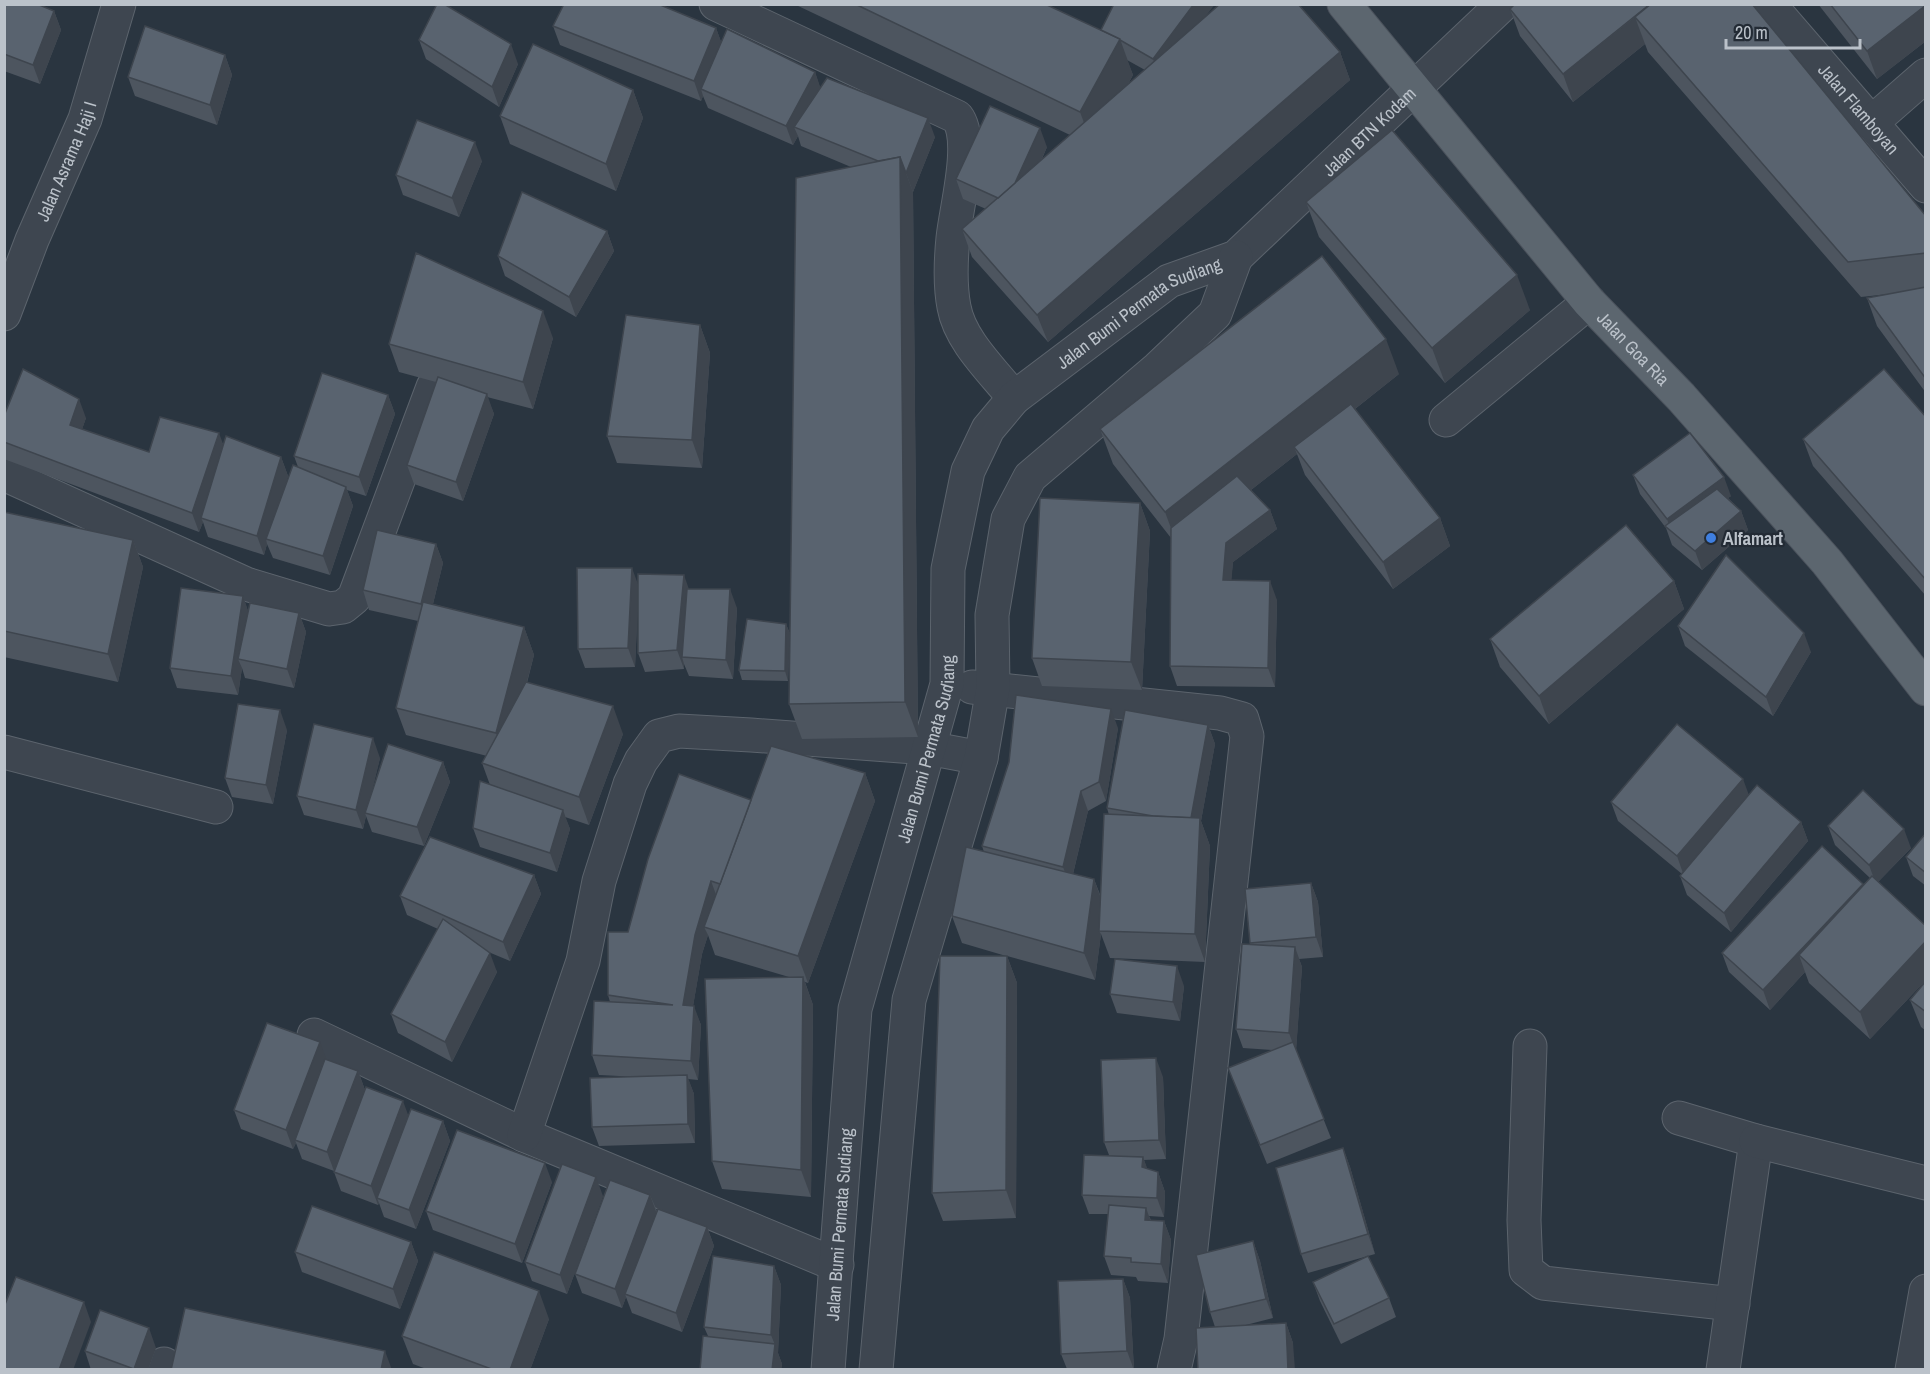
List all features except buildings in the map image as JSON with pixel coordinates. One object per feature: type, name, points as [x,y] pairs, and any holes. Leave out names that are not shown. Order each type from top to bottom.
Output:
[{"type":"main road","name":"Jalan Goa Ria","points":[[1344,4],[1589,302],[1681,398],[1827,562],[1926,689]]},
{"type":"street","name":"Jalan Asrama Haji I","points":[[4,314],[32,240],[85,119],[119,4]]},
{"type":"street","points":[[716,4],[957,117],[965,144],[953,240],[954,306],[962,332],[1014,398]]},
{"type":"street","name":"Jalan BTN Kodam","points":[[1236,257],[1416,89],[1503,4]]},
{"type":"street","name":"Jalan Flamboyan","points":[[1769,4],[1926,186]]},
{"type":"street","points":[[1871,123],[1926,75]]},
{"type":"street","name":"Jalan Bumi Permata Sudiang","points":[[828,1370],[855,1009],[947,684],[948,569],[968,471],[988,429],[1014,398],[1169,281],[1236,257]]},
{"type":"street","name":"Jalan Bumi Permata Sudiang","points":[[876,1370],[909,1000],[981,758],[993,688],[992,615],[1008,519],[1030,477],[1158,368],[1215,314],[1236,257]]},
{"type":"street","points":[[1446,420],[1589,302]]},
{"type":"street","points":[[4,474],[246,584],[329,609],[344,607],[354,598],[433,387]]},
{"type":"street","points":[[947,684],[1220,713],[1242,719],[1247,736],[1181,1339],[1173,1370]]},
{"type":"street","points":[[524,1135],[583,961],[600,881],[630,784],[641,761],[659,736],[680,731],[928,748],[981,758]]},
{"type":"street","points":[[4,752],[216,807]]},
{"type":"street","points":[[904,836],[955,847]]},
{"type":"street","points":[[314,1035],[524,1135],[837,1265]]},
{"type":"street","points":[[1530,1046],[1524,1220],[1526,1270],[1543,1283],[1733,1304]]},
{"type":"street","points":[[1679,1118],[1756,1141],[1926,1183]]},
{"type":"street","points":[[1723,1370],[1756,1141]]},
{"type":"street","points":[[1912,1370],[1926,1291]]},
{"type":"place","name":"Alfamart","points":[[1711,538]]}]
